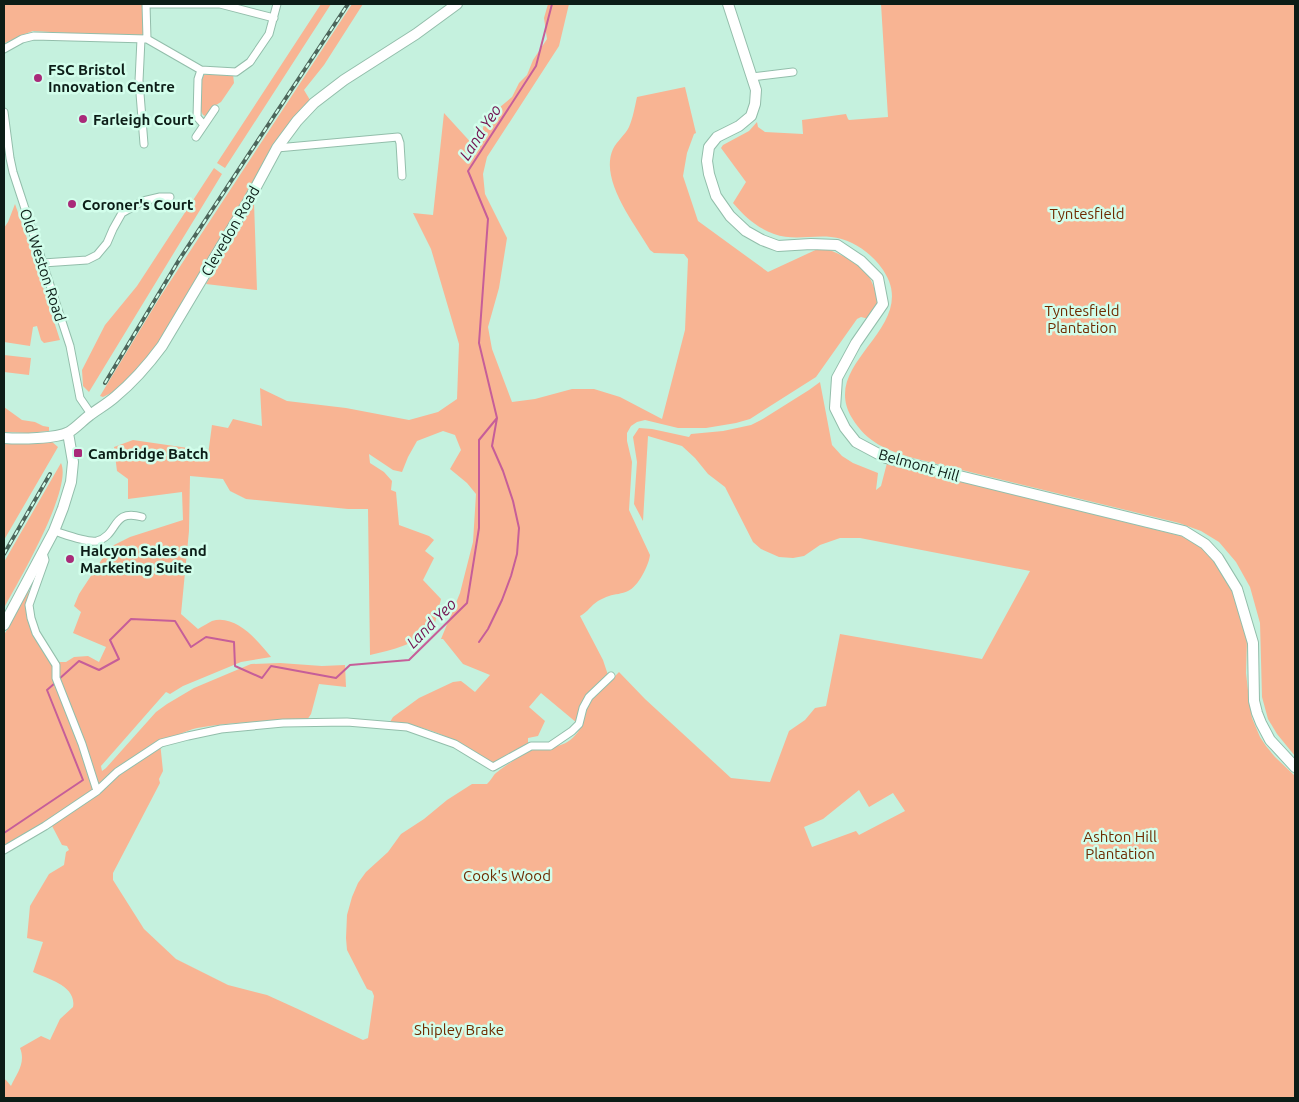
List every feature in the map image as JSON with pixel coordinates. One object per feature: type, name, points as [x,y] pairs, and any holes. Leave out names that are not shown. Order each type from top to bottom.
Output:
[{"type":"main road","name":"Clevedon Road","points":[[68,433],[91,414],[115,398],[136,378],[162,346],[249,200],[277,148],[297,121],[314,104],[344,80],[416,34],[457,4]]},
{"type":"main road","name":"Belmont Hill","points":[[728,4],[756,90],[755,104],[751,116],[738,126],[716,137],[709,147],[707,161],[716,196],[730,216],[746,231],[762,240],[778,246],[838,245],[861,261],[878,278],[883,304],[856,342],[837,378],[835,408],[845,428],[856,442],[886,458],[1184,531],[1205,544],[1218,558],[1237,589],[1253,643],[1254,701],[1261,723],[1270,740],[1295,767]]},
{"type":"main road","points":[[4,438],[22,439],[68,433],[73,462],[71,482],[54,531],[4,625]]},
{"type":"street","points":[[144,144],[139,81],[146,26],[146,4],[220,4],[274,18]]},
{"type":"street","points":[[4,49],[22,38],[34,36],[144,39],[201,70],[236,72],[250,62],[269,34],[277,4]]},
{"type":"street","points":[[201,70],[198,79],[197,117],[204,125]]},
{"type":"street","points":[[752,77],[792,72]]},
{"type":"street","points":[[196,137],[215,109]]},
{"type":"street","name":"Old Weston Road","points":[[4,112],[13,172],[70,346],[80,398],[91,414]]},
{"type":"street","points":[[277,148],[398,137],[402,176]]},
{"type":"street","points":[[43,263],[87,260],[97,255],[107,243],[122,213],[143,201],[170,197]]},
{"type":"street","points":[[54,531],[95,541],[104,538],[120,519],[127,515],[142,517]]},
{"type":"street","points":[[43,553],[45,560],[29,605],[31,618],[36,633],[56,665],[57,681],[82,744],[97,791]]},
{"type":"street","points":[[4,850],[45,826],[97,791],[118,772],[161,744],[188,736],[220,729],[283,723],[347,722],[407,727],[456,744],[493,767],[531,746],[550,746],[572,731],[579,724],[588,697],[611,676]]},
{"type":"green space","points":[[4,4],[143,4],[144,31],[139,37],[33,31],[5,43]]},
{"type":"green space","points":[[321,4],[331,4],[225,168],[217,163]]},
{"type":"green space","points":[[352,4],[363,4],[324,65],[304,90],[310,100],[281,136],[157,346],[137,371],[117,390],[103,397],[100,396],[160,297]]},
{"type":"green space","points":[[548,4],[569,4],[559,46],[487,157],[483,174],[485,194],[507,238],[499,288],[488,327],[492,349],[512,402],[535,399],[572,389],[594,389],[620,397],[662,419],[685,330],[688,259],[684,254],[654,253],[650,250],[628,215],[615,188],[610,161],[613,149],[629,127],[637,97],[685,87],[696,133],[687,153],[683,176],[698,221],[768,272],[822,247],[839,254],[867,273],[879,302],[869,319],[861,317],[857,319],[816,377],[750,419],[706,428],[678,428],[645,420],[631,426],[627,433],[632,462],[629,510],[650,555],[649,559],[645,570],[632,589],[598,601],[580,616],[603,660],[608,675],[587,696],[577,723],[541,693],[529,707],[545,721],[538,736],[528,738],[528,743],[493,764],[453,740],[431,730],[390,722],[393,717],[419,698],[453,682],[461,681],[475,692],[490,675],[463,664],[443,639],[441,639],[460,593],[473,542],[476,494],[467,483],[450,469],[461,450],[455,435],[443,431],[417,441],[402,472],[393,470],[369,454],[370,463],[384,472],[392,481],[391,490],[396,492],[399,525],[429,536],[434,540],[425,551],[434,558],[423,580],[441,599],[433,631],[403,646],[370,655],[368,509],[348,509],[246,499],[230,491],[223,479],[190,476],[189,531],[181,614],[198,629],[212,621],[230,621],[246,630],[271,657],[241,662],[183,686],[170,694],[166,692],[101,766],[102,771],[156,712],[167,704],[194,688],[251,664],[345,665],[346,687],[319,684],[311,714],[307,720],[211,726],[192,729],[160,742],[163,771],[159,779],[160,783],[113,873],[113,880],[144,929],[176,959],[228,985],[267,995],[363,1040],[368,1038],[374,996],[372,991],[367,989],[347,950],[346,938],[347,915],[358,883],[366,872],[388,852],[401,834],[424,819],[447,800],[472,784],[487,784],[494,775],[529,751],[557,746],[573,738],[582,726],[589,703],[619,672],[645,699],[731,778],[770,782],[789,731],[805,720],[815,708],[826,706],[840,634],[982,659],[1030,571],[860,538],[840,538],[820,545],[804,556],[793,558],[779,557],[761,549],[753,542],[725,487],[708,474],[695,458],[682,446],[648,436],[643,521],[634,504],[637,462],[633,437],[639,428],[689,437],[691,434],[723,431],[751,425],[820,382],[832,445],[842,456],[853,463],[878,473],[876,490],[881,486],[887,463],[1181,536],[1205,549],[1233,585],[1247,639],[1246,673],[1252,718],[1266,746],[1295,776],[1295,1098],[4,1098],[4,1079],[11,1086],[20,1068],[22,1053],[20,1048],[41,1036],[50,1040],[60,1019],[73,1007],[73,1000],[71,994],[60,984],[33,972],[43,942],[27,938],[30,906],[49,874],[64,865],[66,852],[69,850],[67,846],[62,845],[51,824],[4,853],[4,635],[29,590],[27,605],[55,670],[58,662],[66,662],[74,657],[88,656],[99,662],[106,647],[73,633],[81,612],[74,606],[79,594],[110,547],[130,537],[183,520],[182,492],[128,499],[128,479],[117,471],[114,447],[133,440],[188,448],[208,455],[212,425],[228,428],[233,419],[262,426],[260,388],[287,401],[346,408],[409,420],[438,412],[457,399],[459,344],[431,249],[413,213],[433,215],[444,113],[475,147],[480,143],[484,124],[494,112],[512,97],[547,39],[544,18]],"holes":[[[859,790],[869,807],[893,793],[905,811],[859,835],[856,831],[812,847],[804,827],[823,819]]]},
{"type":"green space","name":"Tyntesfield Plantation","points":[[881,4],[1295,4],[1295,756],[1277,734],[1268,719],[1262,697],[1260,623],[1250,587],[1236,562],[1219,542],[1201,531],[1179,523],[913,458],[895,452],[871,440],[852,418],[845,399],[847,382],[855,365],[887,317],[892,300],[889,281],[885,273],[866,251],[858,246],[831,237],[788,237],[774,234],[751,221],[733,203],[746,182],[721,148],[723,145],[749,131],[757,122],[758,127],[765,132],[803,134],[802,120],[846,114],[849,120],[888,117]]},
{"type":"green space","points":[[233,74],[234,83],[221,102],[216,105],[210,114],[205,116],[201,111],[201,82],[204,75]]},
{"type":"green space","points":[[214,168],[222,174],[89,392],[83,386],[82,370],[105,325],[137,286]]},
{"type":"green space","points":[[254,202],[257,290],[206,284]]},
{"type":"green space","points":[[15,204],[60,340],[44,343],[41,340],[37,326],[33,327],[30,346],[4,342],[4,228]]},
{"type":"green space","points":[[4,355],[31,358],[29,375],[4,372]]},
{"type":"green space","points":[[4,407],[22,420],[49,427],[49,431],[28,433],[4,432]]},
{"type":"green space","points":[[51,441],[58,447],[4,540],[4,442]]},
{"type":"green space","points":[[61,463],[63,476],[52,513],[31,558],[4,608],[4,562]]},
{"type":"waterway","name":"Land Yeo","points":[[58,680],[79,661],[99,670],[119,659],[110,640],[131,619],[175,621],[191,647],[206,637],[234,642],[235,666],[262,678],[271,666],[336,678],[350,665],[409,660],[467,603],[479,528],[479,440],[497,418],[479,343],[488,219],[468,171],[536,66],[552,4]]},
{"type":"waterway","points":[[479,642],[488,629],[502,600],[517,554],[519,528],[513,501],[492,446],[497,418]]},
{"type":"waterway","name":"Land Yeo","points":[[4,833],[83,780],[47,690],[55,683]]},
{"type":"railway","points":[[105,383],[179,260],[348,4]]},
{"type":"railway","points":[[4,554],[50,474]]},
{"type":"place","name":"FSC Bristol Innovation Centre","points":[[38,78]]},
{"type":"place","name":"Farleigh Court","points":[[83,119]]},
{"type":"place","name":"Coroner's Court","points":[[72,204]]},
{"type":"place","name":"Cambridge Batch","points":[[78,453]]},
{"type":"place","name":"Halcyon Sales and Marketing Suite","points":[[70,559]]},
{"type":"park label","name":"Tyntesfield","points":[[1087,213]]},
{"type":"park label","name":"Ashton Hill Plantation","points":[[1120,844]]},
{"type":"park label","name":"Cook's Wood","points":[[507,875]]},
{"type":"park label","name":"Shipley Brake","points":[[459,1029]]}]
